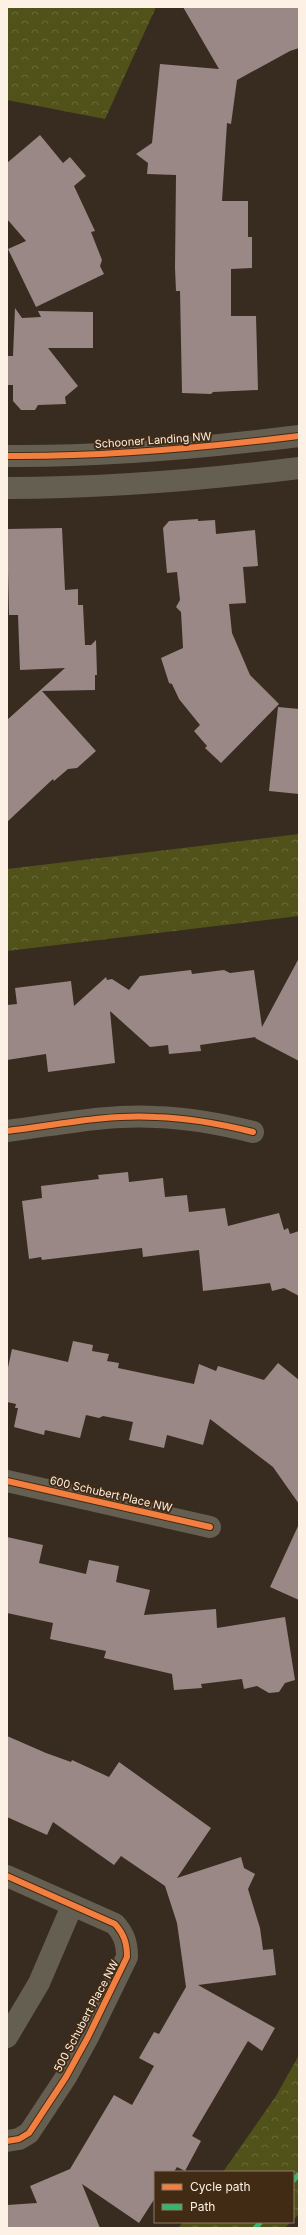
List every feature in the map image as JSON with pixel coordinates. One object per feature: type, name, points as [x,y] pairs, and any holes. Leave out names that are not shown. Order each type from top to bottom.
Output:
[{"type":"street","name":"Schooner Landing NW","points":[[7,456],[120,453],[228,445],[299,436]]},
{"type":"street","name":"Schooner Landing NW","points":[[120,453],[122,485]]},
{"type":"street","points":[[7,488],[122,485],[299,468]]},
{"type":"street","points":[[7,1131],[117,1118],[155,1117],[196,1120],[253,1132]]},
{"type":"street","name":"600 Schubert Place NW","points":[[7,1481],[210,1527]]},
{"type":"street","name":"500 Schubert Place NW","points":[[7,1876],[115,1924],[123,1932],[127,1944],[127,1957],[88,2037],[66,2077],[29,2133],[19,2139],[7,2141]]},
{"type":"street","points":[[7,2037],[39,1983],[72,1906]]},
{"type":"green space","points":[[7,7],[156,7],[105,119],[7,100]]},
{"type":"green space","points":[[299,834],[299,916],[7,951],[7,869]]},
{"type":"green space","points":[[299,2055],[299,2214],[294,2219],[294,2171],[224,2171],[276,2096]]},
{"type":"green space","points":[[182,2223],[290,2223],[285,2228],[178,2228]]},
{"type":"building","points":[[183,7],[299,7],[299,48],[290,51],[237,80],[231,124],[227,123],[222,201],[248,201],[248,237],[252,237],[252,268],[231,269],[231,316],[256,316],[258,390],[213,392],[211,394],[182,393],[180,291],[176,291],[175,268],[176,175],[147,174],[148,163],[136,154],[152,143],[160,64],[219,69]]},
{"type":"building","points":[[40,135],[63,163],[70,157],[86,176],[74,186],[95,231],[91,232],[102,260],[100,266],[104,274],[36,307],[8,249],[26,241],[7,219],[7,163]]},
{"type":"building","points":[[15,308],[22,318],[41,317],[38,311],[93,312],[93,348],[48,348],[78,386],[65,397],[66,404],[38,405],[35,410],[21,410],[13,401],[13,385],[7,385],[7,356],[13,356]]},
{"type":"building","points":[[198,519],[198,521],[215,520],[216,534],[255,530],[258,566],[243,567],[246,603],[229,604],[232,633],[250,675],[279,704],[221,763],[205,748],[207,746],[194,731],[200,725],[179,699],[172,684],[169,683],[161,658],[183,648],[181,612],[176,607],[180,600],[177,572],[167,573],[163,528],[169,521]]},
{"type":"building","points":[[62,528],[65,590],[78,589],[78,605],[83,605],[85,645],[91,645],[96,640],[97,675],[95,675],[95,690],[42,691],[96,751],[77,768],[68,769],[54,781],[53,779],[7,822],[7,720],[65,668],[20,670],[18,615],[9,615],[7,529]]},
{"type":"building","points":[[278,707],[299,709],[299,794],[269,791]]},
{"type":"building","points":[[299,958],[299,1061],[255,1038],[256,1037],[200,1045],[201,1051],[169,1054],[168,1045],[150,1047],[110,1011],[115,1063],[48,1072],[46,1054],[7,1060],[7,1005],[17,1004],[15,988],[71,981],[74,1006],[106,977],[107,980],[112,979],[129,990],[140,976],[191,970],[192,974],[224,970],[230,973],[254,970],[262,1027]]},
{"type":"building","points":[[128,1172],[129,1182],[163,1178],[165,1197],[187,1195],[189,1212],[225,1208],[228,1226],[279,1213],[284,1230],[288,1228],[290,1234],[299,1231],[299,1296],[284,1288],[272,1291],[270,1283],[203,1291],[199,1250],[143,1257],[142,1248],[42,1260],[41,1257],[29,1259],[22,1201],[42,1198],[41,1186],[99,1179],[98,1175]]},
{"type":"building","points":[[73,1341],[93,1345],[92,1351],[109,1354],[107,1361],[119,1363],[118,1368],[194,1384],[199,1364],[216,1371],[218,1366],[264,1380],[278,1363],[299,1380],[299,1504],[273,1467],[210,1419],[203,1445],[167,1435],[164,1448],[129,1440],[133,1422],[103,1416],[99,1418],[86,1415],[80,1438],[45,1430],[44,1435],[14,1427],[18,1408],[15,1408],[16,1404],[7,1402],[7,1372],[12,1349],[68,1362]]},
{"type":"building","points":[[299,1524],[299,1600],[270,1587]]},
{"type":"building","points":[[7,1537],[43,1545],[39,1563],[86,1574],[89,1560],[119,1566],[116,1582],[150,1590],[144,1615],[216,1609],[217,1628],[285,1617],[295,1680],[285,1683],[279,1692],[269,1693],[257,1686],[244,1689],[242,1679],[201,1684],[202,1688],[174,1690],[172,1674],[104,1658],[106,1651],[50,1639],[53,1623],[7,1613]]},
{"type":"building","points":[[7,1736],[46,1753],[71,1762],[72,1760],[109,1777],[119,1762],[211,1828],[177,1878],[241,1857],[244,1868],[255,1874],[248,1889],[260,1928],[263,1950],[273,1949],[276,1975],[198,1985],[275,2028],[262,2051],[248,2041],[192,2136],[201,2141],[185,2171],[177,2167],[175,2171],[154,2171],[154,2200],[139,2223],[82,2184],[100,2228],[7,2228],[7,2205],[37,2203],[30,2186],[70,2169],[114,2095],[132,2105],[154,2066],[139,2058],[154,2032],[159,2034],[186,1987],[177,1923],[165,1886],[121,1856],[114,1865],[53,1822],[47,1835],[7,1817]]},
{"type":"marked path","points":[[294,2180],[299,2174]]},
{"type":"marked path","points":[[255,2228],[260,2223]]},
{"type":"cycle path","points":[[7,456],[80,455],[153,451],[299,436]]},
{"type":"cycle path","points":[[7,1131],[82,1121],[138,1116],[193,1120],[253,1132]]},
{"type":"cycle path","points":[[7,1481],[210,1527]]},
{"type":"cycle path","points":[[7,1876],[115,1924],[121,1931],[124,1939],[127,1957],[88,2037],[66,2077],[29,2133],[19,2139],[7,2141]]}]
